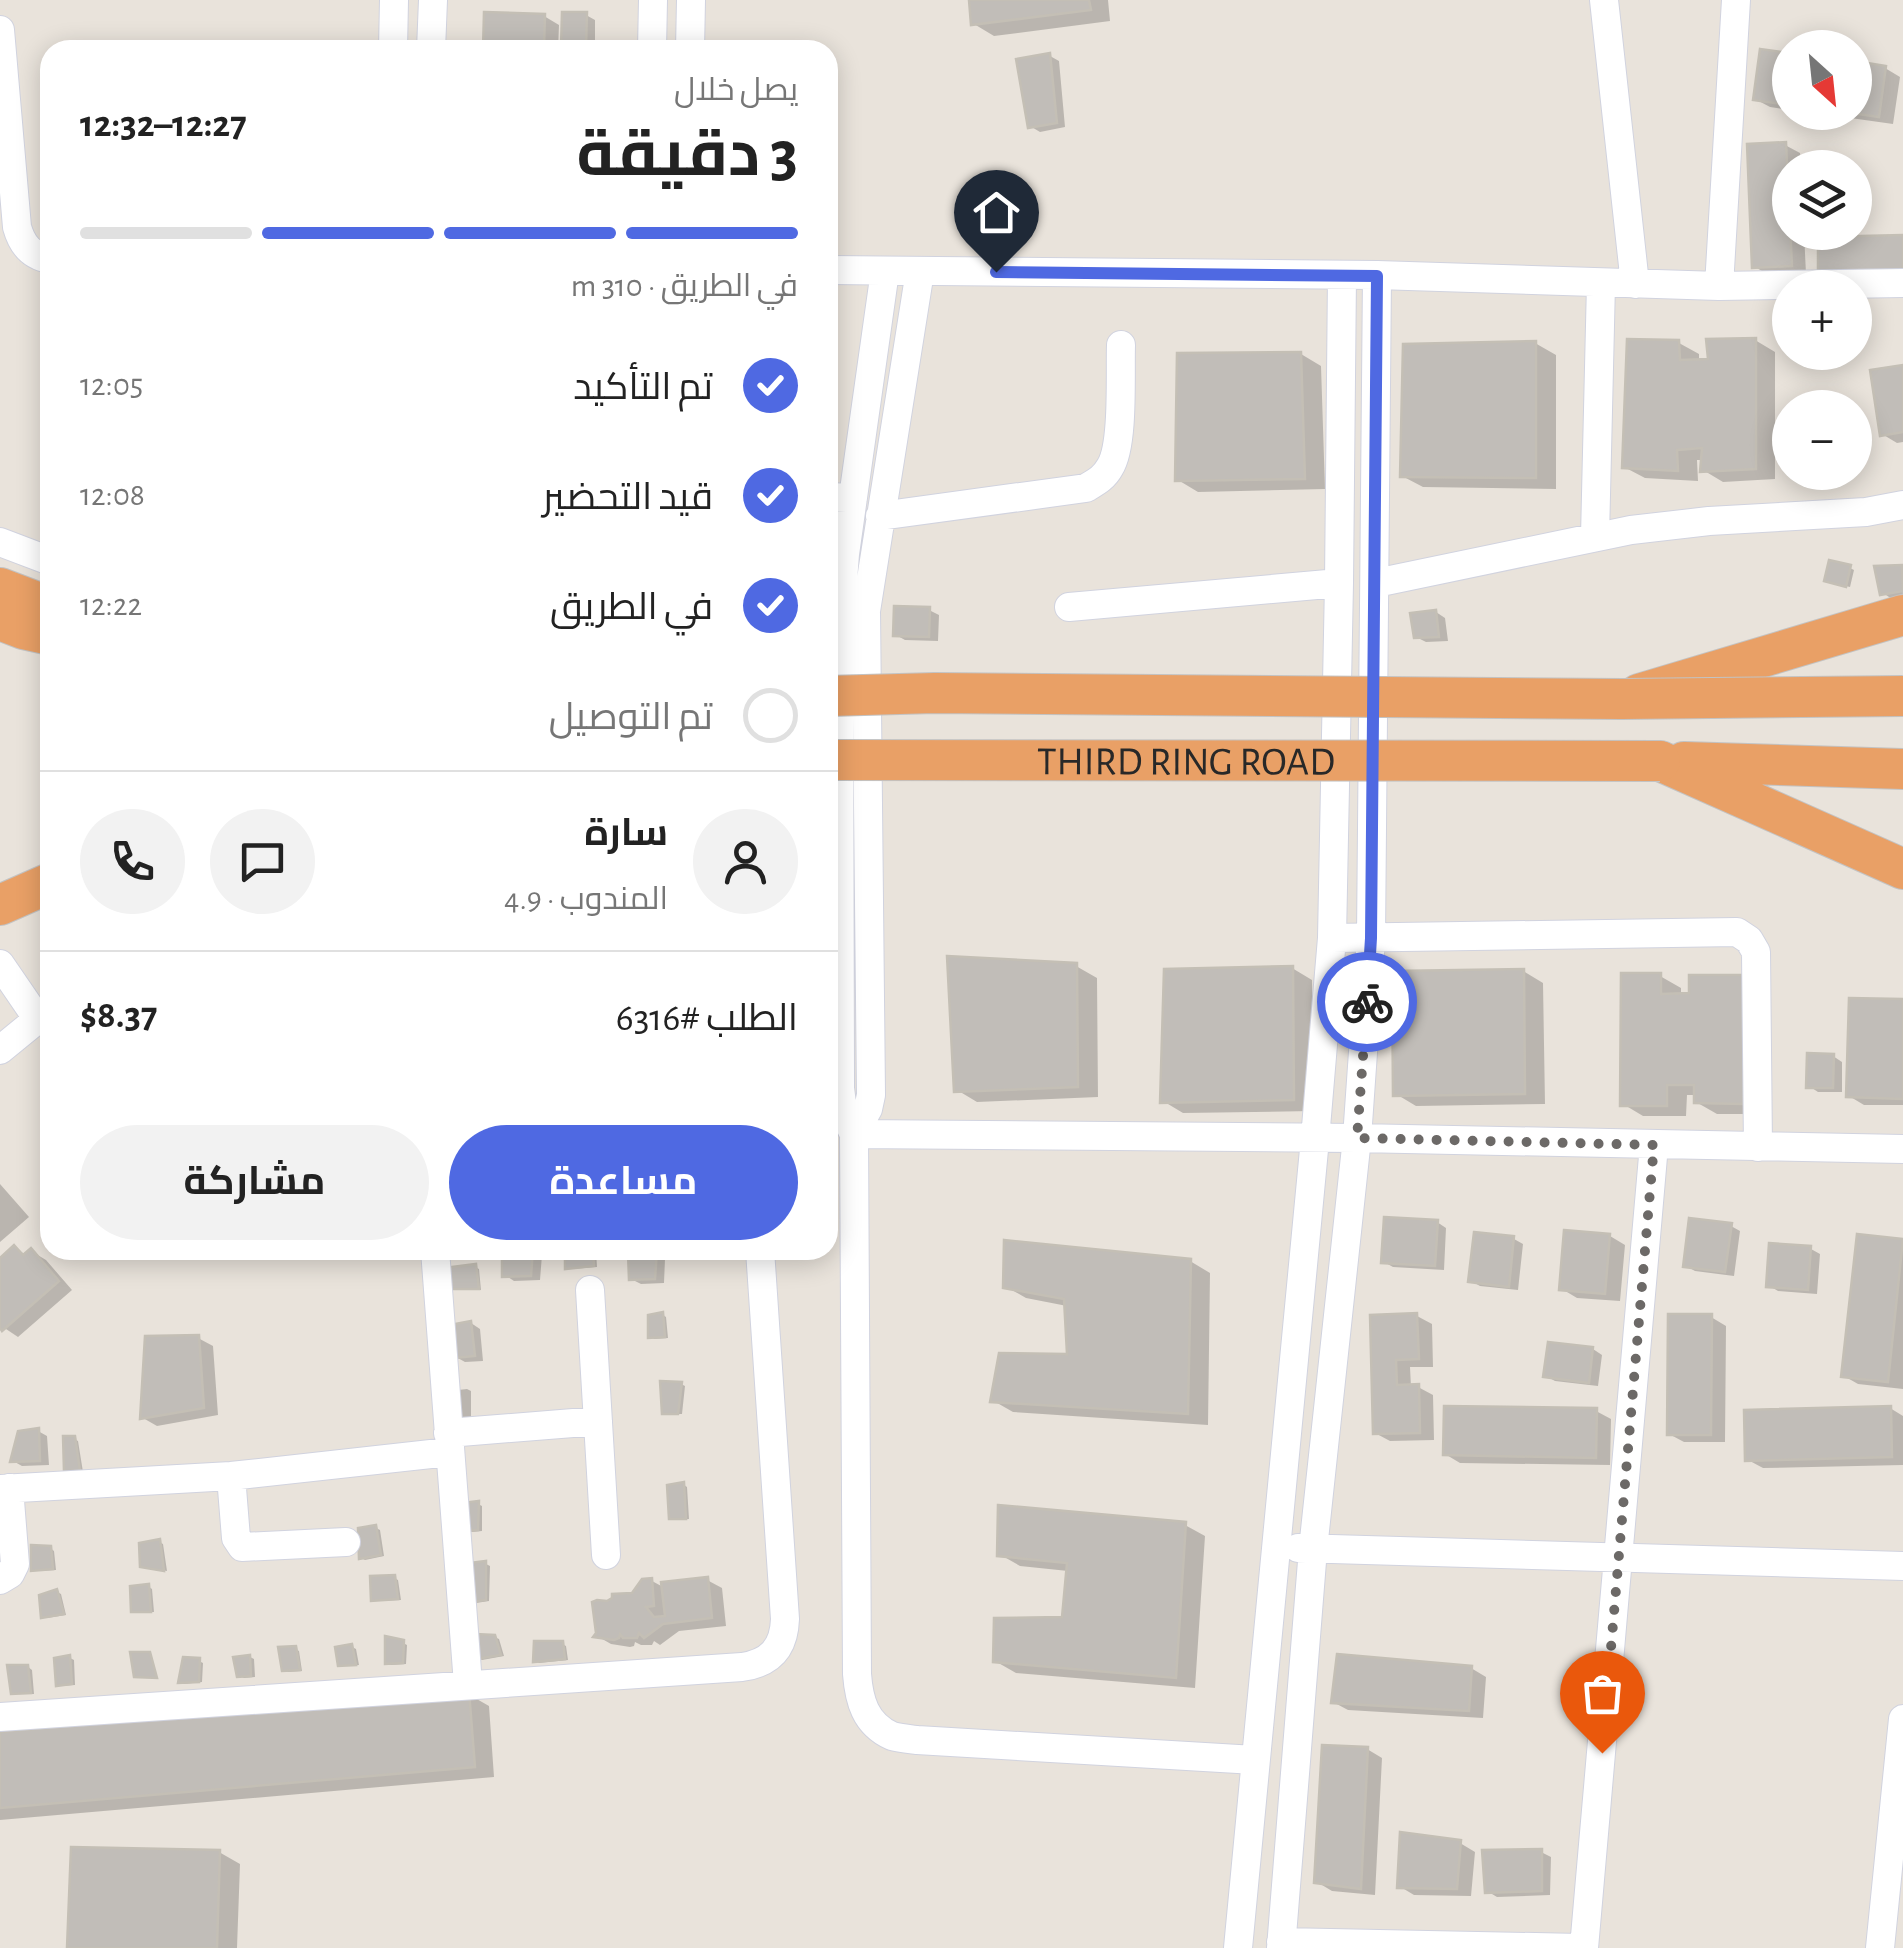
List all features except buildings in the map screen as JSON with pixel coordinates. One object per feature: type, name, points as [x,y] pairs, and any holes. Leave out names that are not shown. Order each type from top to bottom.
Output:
[{"type":"highway","points":[[0,588],[40,603]]},
{"type":"highway","points":[[1622,699],[1903,615]]},
{"type":"highway","points":[[0,620],[40,632]]},
{"type":"highway","points":[[838,683],[935,693]]},
{"type":"highway","name":"THIRD RING ROAD","points":[[838,696],[935,693],[1622,699],[1903,696]]},
{"type":"highway","name":"THIRD RING ROAD","points":[[838,760],[1660,762],[1903,768]]},
{"type":"highway","points":[[1660,762],[1903,869]]},
{"type":"highway","points":[[0,905],[40,887]]},
{"type":"street","points":[[393,40],[394,0]]},
{"type":"street","points":[[431,40],[432,0]]},
{"type":"street","points":[[652,40],[653,0]]},
{"type":"street","points":[[690,40],[692,0]]},
{"type":"street","points":[[1604,0],[1635,284]]},
{"type":"street","points":[[1719,286],[1736,0]]},
{"type":"street","points":[[0,30],[17,227],[27,248],[40,257]]},
{"type":"street","points":[[838,270],[1342,275],[1719,286],[1903,283]]},
{"type":"street","points":[[838,718],[840,497],[886,271]]},
{"type":"street","points":[[854,1134],[871,1095],[866,611],[920,272]]},
{"type":"street","points":[[1238,1948],[1332,938],[1342,275]]},
{"type":"street","points":[[1377,276],[1371,938],[1357,1138],[1313,1549],[1281,1945],[1582,1948],[1654,1145]]},
{"type":"street","points":[[1595,537],[1601,284]]},
{"type":"street","points":[[880,516],[1086,488],[1102,479],[1113,464],[1118,446],[1121,344]]},
{"type":"street","points":[[1376,583],[1664,525],[1866,512],[1903,505]]},
{"type":"street","points":[[0,542],[40,557]]},
{"type":"street","points":[[1069,607],[1339,583]]},
{"type":"street","points":[[838,884],[869,888]]},
{"type":"street","points":[[1332,938],[1737,932],[1749,940],[1756,952],[1758,1147]]},
{"type":"street","points":[[0,964],[40,1009]]},
{"type":"street","points":[[0,1050],[40,1017]]},
{"type":"street","points":[[838,1020],[843,1112],[854,1134],[859,1700],[872,1721],[892,1736],[916,1740],[1255,1760]]},
{"type":"street","points":[[854,1134],[1357,1138],[1903,1149]]},
{"type":"street","points":[[436,1260],[468,1684]]},
{"type":"street","points":[[0,1717],[742,1667],[769,1658],[779,1647],[785,1619],[761,1260]]},
{"type":"street","points":[[590,1290],[606,1554]]},
{"type":"street","points":[[0,1580],[10,1574],[15,1564],[4,1489],[231,1476],[598,1422]]},
{"type":"street","points":[[231,1476],[236,1538],[242,1547],[346,1542]]},
{"type":"street","points":[[1277,1547],[1903,1566]]},
{"type":"street","points":[[1880,1948],[1903,1719]]},
{"type":"way so far","points":[[1367,1002],[1357,1138],[1654,1145],[1602,1753]]},
{"type":"route","points":[[996,272],[1377,276],[1376,583],[1367,1002]]}]
